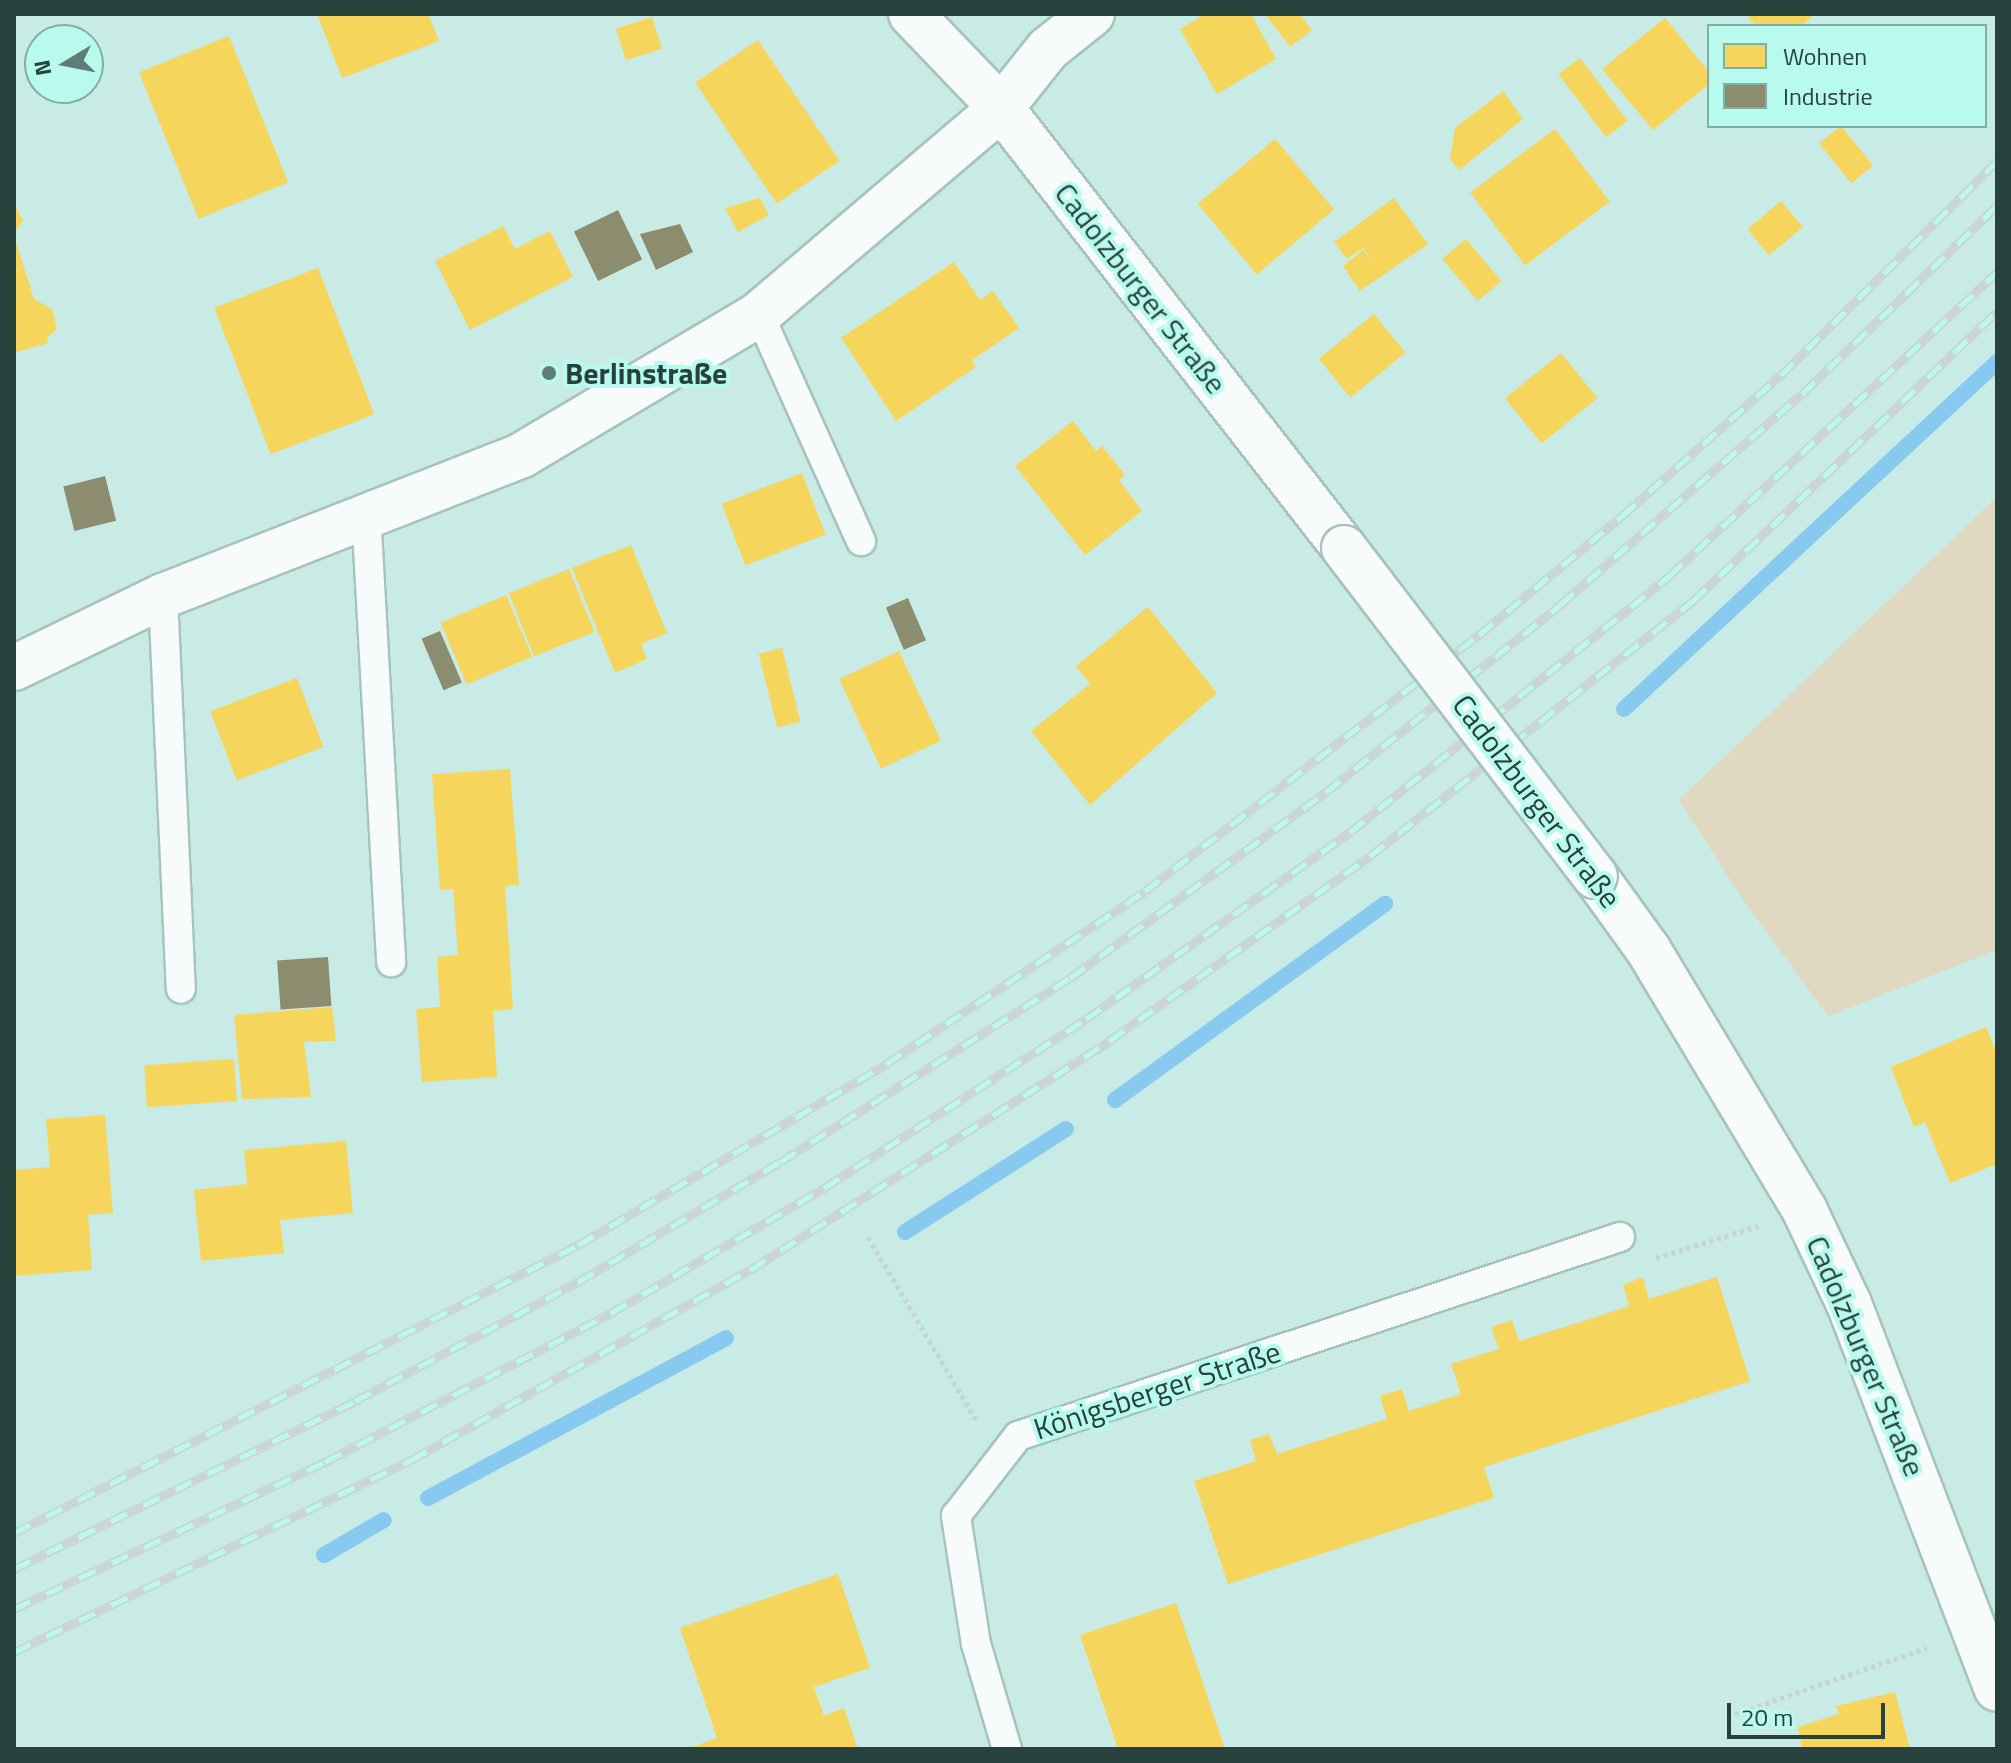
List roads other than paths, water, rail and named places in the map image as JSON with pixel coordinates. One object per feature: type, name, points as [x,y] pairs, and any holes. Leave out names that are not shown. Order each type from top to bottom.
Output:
[{"type":"street","name":"Cadolzburger Straße","points":[[911,14],[1001,108],[1344,548],[1649,951],[1805,1211],[1849,1304],[1997,1689]]},
{"type":"street","points":[[14,668],[163,596],[366,512],[522,455],[759,314],[1001,108],[1048,49],[1092,14]]},
{"type":"lane","points":[[759,314],[861,541]]},
{"type":"lane","points":[[366,512],[391,962]]},
{"type":"lane","points":[[163,596],[181,989]]},
{"type":"lane","name":"Königsberger Straße","points":[[1007,1749],[976,1644],[956,1516],[1018,1436],[1620,1237]]},
{"type":"waterway","points":[[1624,709],[1997,362]]},
{"type":"waterway","points":[[1115,1100],[1385,904]]},
{"type":"waterway","points":[[905,1232],[1066,1129]]},
{"type":"waterway","points":[[428,1498],[726,1338]]},
{"type":"waterway","points":[[324,1555],[384,1520]]},
{"type":"railway","points":[[14,1533],[578,1245],[886,1064],[1145,891],[1479,635],[1622,516],[1781,375],[1997,161]]},
{"type":"railway","points":[[14,1569],[355,1401],[578,1282],[780,1162],[1070,978],[1326,792],[1560,605],[1802,394],[1997,206]]},
{"type":"railway","points":[[14,1609],[325,1462],[611,1313],[824,1188],[1086,1019],[1350,832],[1669,576],[1997,272]]},
{"type":"railway","points":[[14,1652],[411,1460],[750,1270],[1109,1041],[1370,856],[1693,601],[1997,312]]},
{"type":"place","name":"Berlinstraße","points":[[549,373]]}]
